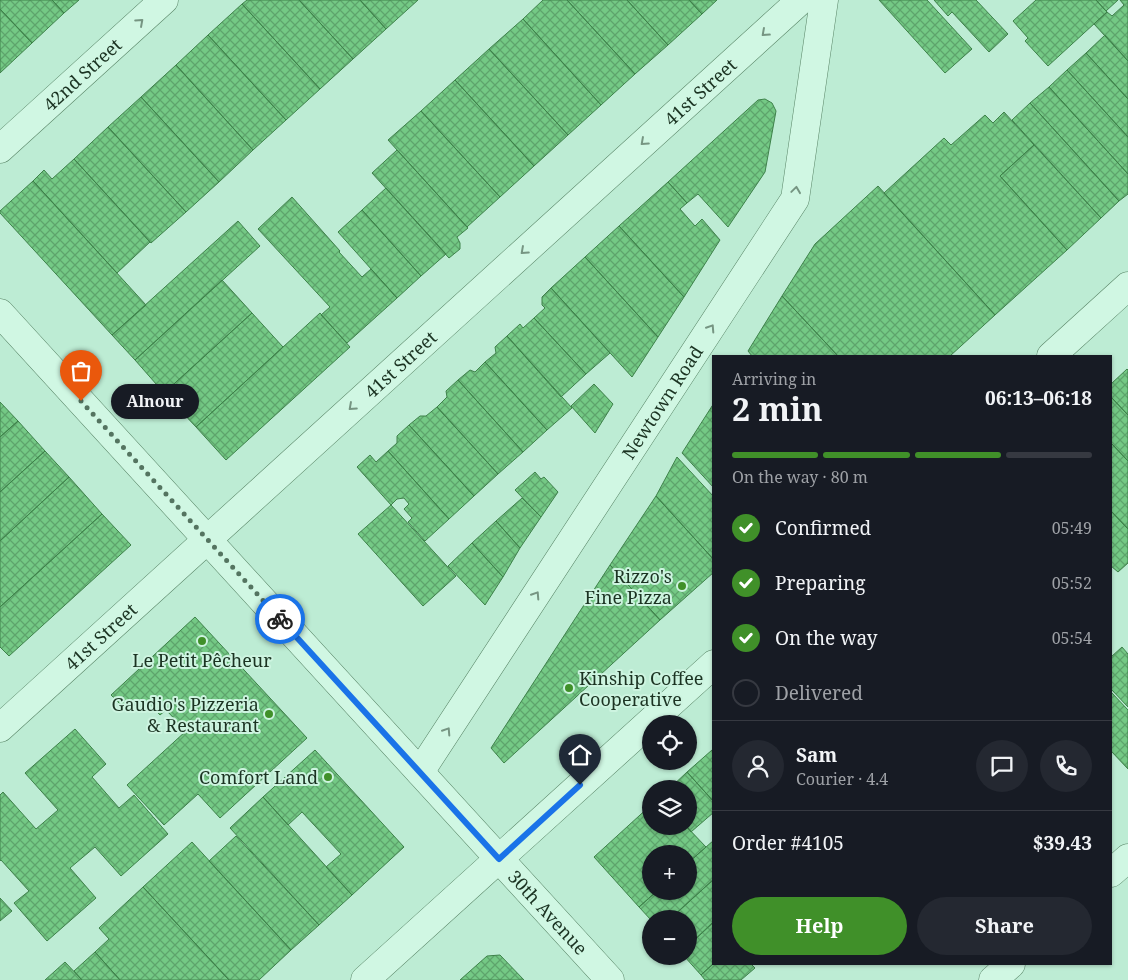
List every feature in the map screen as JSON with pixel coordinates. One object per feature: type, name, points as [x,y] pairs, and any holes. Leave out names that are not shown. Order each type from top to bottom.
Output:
[{"type":"street","name":"42nd Street","points":[[0,148],[164,0]]},
{"type":"street","name":"41st Street","points":[[0,728],[801,0]]},
{"type":"street","name":"Newtown Road","points":[[420,772],[795,199],[824,0]]},
{"type":"street","points":[[1051,355],[1128,286]]},
{"type":"street","name":"30th Avenue","points":[[0,313],[610,980]]},
{"type":"street","points":[[365,980],[712,666]]},
{"type":"street","points":[[1112,872],[1128,858]]},
{"type":"street","points":[[993,980],[1010,965]]},
{"type":"building","points":[[0,0],[52,0],[64,13],[32,43],[0,9]]},
{"type":"building","points":[[52,0],[79,0],[64,13]]},
{"type":"building","points":[[247,0],[299,0],[353,59],[320,89],[242,4]]},
{"type":"building","points":[[299,0],[360,0],[386,29],[353,59]]},
{"type":"building","points":[[360,0],[418,0],[386,29]]},
{"type":"building","points":[[543,0],[567,0],[635,74],[601,105],[523,19]]},
{"type":"building","points":[[567,0],[627,0],[668,45],[635,74]]},
{"type":"building","points":[[627,0],[689,0],[702,14],[668,45]]},
{"type":"building","points":[[689,0],[717,0],[702,14]]},
{"type":"building","points":[[879,0],[927,0],[972,49],[945,73]]},
{"type":"building","points":[[934,0],[976,0],[1008,34],[989,52],[952,12],[948,16]]},
{"type":"building","points":[[1036,0],[1096,0],[1107,12],[1048,66],[1025,41],[1028,38],[1013,21]]},
{"type":"building","points":[[1096,0],[1118,0],[1106,11]]},
{"type":"building","points":[[1120,0],[1128,0],[1128,61],[1094,24],[1107,12],[1112,16],[1124,5]]},
{"type":"building","points":[[242,4],[320,89],[286,120],[208,35]]},
{"type":"building","points":[[0,9],[32,43],[0,73]]},
{"type":"building","points":[[523,19],[601,105],[568,135],[489,49]]},
{"type":"building","points":[[208,35],[286,120],[253,150],[176,65]]},
{"type":"building","points":[[1105,35],[1128,61],[1128,99],[1086,53]]},
{"type":"building","points":[[489,49],[568,135],[534,166],[455,80]]},
{"type":"building","points":[[1086,53],[1128,99],[1128,137],[1067,70]]},
{"type":"building","points":[[176,65],[253,150],[219,182],[141,97]]},
{"type":"building","points":[[1067,70],[1128,137],[1128,174],[1049,87]]},
{"type":"building","points":[[455,80],[534,166],[500,197],[421,111]]},
{"type":"building","points":[[1049,87],[1128,174],[1128,194],[1119,201],[1030,103]]},
{"type":"building","points":[[141,97],[219,182],[186,212],[108,127]]},
{"type":"building","points":[[765,99],[772,103],[776,111],[765,172],[728,227],[698,194],[687,203],[668,182],[758,100]]},
{"type":"building","points":[[1030,103],[1119,201],[1101,218],[1012,120]]},
{"type":"building","points":[[421,111],[500,197],[467,227],[388,140]]},
{"type":"building","points":[[1004,112],[1034,145],[1000,176],[1067,250],[995,315],[884,193],[944,138],[951,145],[985,115],[993,123]]},
{"type":"building","points":[[108,127],[186,212],[151,243],[74,159]]},
{"type":"building","points":[[1034,145],[1101,218],[1067,250],[1000,176]]},
{"type":"building","points":[[397,150],[468,228],[457,237],[460,249],[449,258],[372,173]]},
{"type":"building","points":[[74,159],[150,242],[117,273],[33,181],[44,170],[52,179]]},
{"type":"building","points":[[33,181],[146,305],[112,335],[0,213]]},
{"type":"building","points":[[668,182],[687,203],[680,209],[695,226],[702,219],[720,240],[684,297],[619,226]]},
{"type":"building","points":[[878,186],[995,315],[951,355],[837,355],[782,296],[815,244]]},
{"type":"building","points":[[386,188],[446,254],[421,276],[362,210]]},
{"type":"building","points":[[292,197],[362,277],[371,269],[397,298],[347,343],[321,315],[330,307],[258,229]]},
{"type":"building","points":[[362,210],[421,276],[397,298],[338,232]]},
{"type":"building","points":[[238,221],[260,246],[135,360],[112,335]]},
{"type":"building","points":[[619,226],[684,297],[658,337],[585,257]]},
{"type":"building","points":[[585,257],[658,337],[632,377],[551,288]]},
{"type":"building","points":[[222,280],[252,313],[164,393],[135,360]]},
{"type":"building","points":[[551,288],[610,353],[586,374],[534,318],[545,308],[542,305],[542,297]]},
{"type":"building","points":[[782,296],[837,355],[751,355],[748,351]]},
{"type":"building","points":[[252,313],[283,347],[196,427],[164,393]]},
{"type":"building","points":[[320,313],[350,347],[226,460],[196,427]]},
{"type":"building","points":[[534,318],[586,374],[561,397],[507,336],[520,324],[523,328]]},
{"type":"building","points":[[507,336],[572,408],[547,430],[485,362],[496,353],[495,347]]},
{"type":"building","points":[[485,362],[547,430],[523,452],[458,380],[470,370],[475,372]]},
{"type":"building","points":[[1128,370],[1128,415],[1112,398],[1112,383]]},
{"type":"building","points":[[458,380],[523,452],[498,474],[437,407],[447,397],[446,391]]},
{"type":"building","points":[[594,384],[613,404],[595,433],[571,406]]},
{"type":"building","points":[[1112,398],[1128,415],[1128,461],[1112,444]]},
{"type":"building","points":[[0,402],[18,421],[0,437]]},
{"type":"building","points":[[712,406],[712,486],[682,453]]},
{"type":"building","points":[[437,407],[498,474],[474,496],[409,425],[420,416],[426,416]]},
{"type":"building","points":[[18,421],[45,451],[0,492],[0,437]]},
{"type":"building","points":[[409,425],[474,496],[449,519],[388,451],[397,443],[397,436]]},
{"type":"building","points":[[1112,444],[1128,461],[1128,529],[1112,512]]},
{"type":"building","points":[[45,451],[69,477],[0,541],[0,492]]},
{"type":"building","points":[[388,451],[449,519],[425,541],[408,522],[412,518],[404,509],[409,504],[404,498],[397,499],[391,505],[357,467],[370,455],[376,462]]},
{"type":"building","points":[[677,457],[712,495],[712,558],[656,496]]},
{"type":"building","points":[[535,472],[541,479],[544,477],[558,492],[541,517],[515,490]]},
{"type":"building","points":[[69,477],[102,514],[0,607],[0,541]]},
{"type":"building","points":[[656,496],[712,558],[712,574],[660,620],[610,565]]},
{"type":"building","points":[[522,498],[541,517],[520,548],[496,521]]},
{"type":"building","points":[[391,505],[456,576],[423,606],[358,534]]},
{"type":"building","points":[[1112,512],[1128,529],[1128,563],[1118,572],[1112,567]]},
{"type":"building","points":[[102,514],[131,545],[9,656],[0,647],[0,607]]},
{"type":"building","points":[[496,521],[520,548],[503,577],[472,543]]},
{"type":"building","points":[[472,543],[503,577],[485,605],[448,566]]},
{"type":"building","points":[[610,565],[660,620],[504,763],[491,748]]},
{"type":"building","points":[[195,617],[307,738],[220,818],[198,794],[164,825],[127,785],[186,731],[166,710],[160,715],[147,701],[138,709],[129,700],[122,706],[111,695]]},
{"type":"building","points":[[1122,647],[1128,654],[1128,707],[1112,690],[1112,656]]},
{"type":"building","points":[[1112,693],[1128,710],[1128,769],[1112,752]]},
{"type":"building","points":[[75,729],[106,764],[92,777],[119,808],[134,795],[168,834],[121,876],[95,847],[70,868],[96,898],[47,941],[14,903],[29,891],[0,861],[0,795],[3,792],[36,829],[58,810],[25,773]]},
{"type":"building","points":[[315,750],[404,847],[352,895],[326,867],[341,854],[302,812],[288,825],[263,797]]},
{"type":"building","points":[[712,750],[712,800],[697,783],[697,780],[694,780],[687,772],[689,770],[697,770],[697,763]]},
{"type":"building","points":[[687,772],[694,780],[679,780]]},
{"type":"building","points":[[697,783],[712,800],[712,814],[697,827]]},
{"type":"building","points":[[263,797],[352,895],[319,925],[230,828]]},
{"type":"building","points":[[642,813],[642,835],[695,835],[706,847],[697,855],[697,845],[642,845],[642,900],[647,900],[639,907],[594,857]]},
{"type":"building","points":[[236,836],[319,925],[291,950],[209,861]]},
{"type":"building","points":[[192,842],[291,950],[259,980],[229,980],[143,887]]},
{"type":"building","points":[[712,842],[712,881],[697,894],[697,855]]},
{"type":"building","points":[[712,881],[712,924],[697,938],[697,910],[680,910],[691,900],[697,900],[697,894]]},
{"type":"building","points":[[143,887],[229,980],[120,980],[95,952],[109,939],[99,928]]},
{"type":"building","points":[[0,898],[12,911],[0,921]]},
{"type":"building","points":[[647,900],[691,900],[680,910],[642,910],[639,907]]},
{"type":"building","points":[[712,923],[712,965],[701,975],[692,965],[697,965],[697,937]]},
{"type":"building","points":[[95,952],[120,980],[82,980],[74,971]]},
{"type":"building","points":[[500,955],[524,980],[460,980],[487,956]]},
{"type":"building","points":[[65,962],[82,980],[45,980]]},
{"type":"building","points":[[712,965],[752,965],[755,968],[741,980],[705,980],[701,975]]},
{"type":"way so far","points":[[81,401],[280,619]]},
{"type":"place","name":"Alnour","points":[[81,401]]},
{"type":"place","name":"Rizzo's Fine Pizza","points":[[682,586]]},
{"type":"place","name":"Le Petit Pêcheur","points":[[202,641]]},
{"type":"place","name":"Kinship Coffee Cooperative","points":[[569,688]]},
{"type":"place","name":"Gaudio's Pizzeria & Restaurant","points":[[269,714]]},
{"type":"place","name":"Comfort Land","points":[[328,777]]},
{"type":"route","points":[[280,619],[499,859],[580,785]]}]
